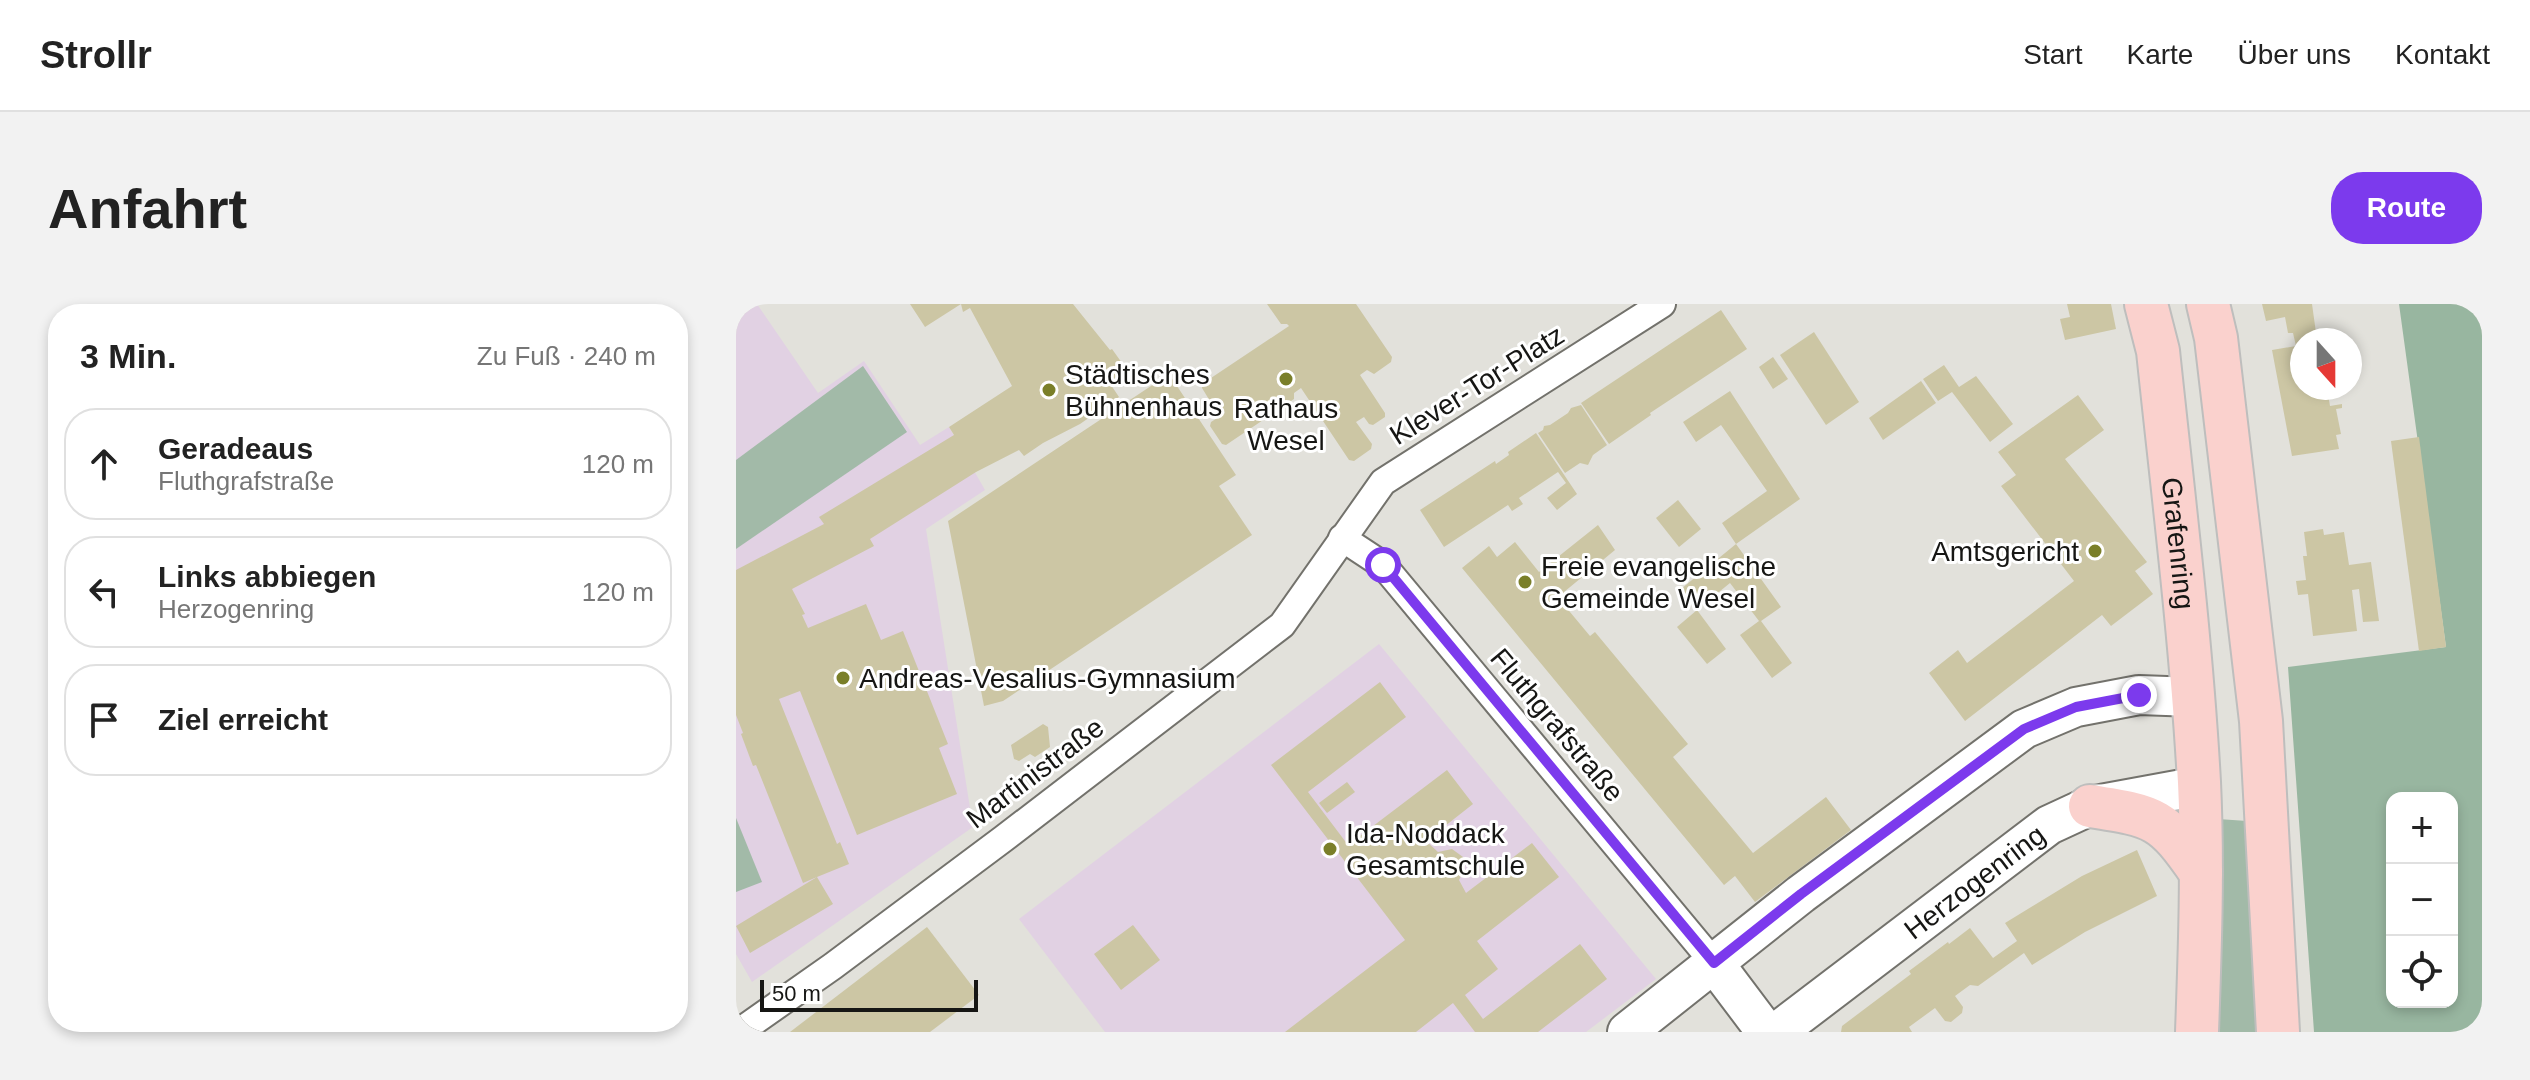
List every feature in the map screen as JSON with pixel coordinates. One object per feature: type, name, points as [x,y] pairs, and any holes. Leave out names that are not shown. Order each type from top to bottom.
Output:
[{"type":"main road","name":"Grafenring","points":[[2146,304],[2158,351],[2194,697],[2201,873],[2197,1032]]},
{"type":"main road","points":[[2208,304],[2216,338],[2261,721],[2278,1032]]},
{"type":"main road","points":[[1627,1032],[1801,894],[2024,729],[2076,707],[2139,695],[2194,697],[2261,721]]},
{"type":"main road","points":[[2199,786],[2265,775]]},
{"type":"main road","name":"Herzogenring","points":[[1777,1032],[2049,825],[2090,806],[2199,786]]},
{"type":"main road","points":[[2090,806],[2136,813],[2156,821],[2177,839],[2201,873]]},
{"type":"main road","points":[[1714,963],[1766,1032]]},
{"type":"street","name":"Klever-Tor-Platz","points":[[1342,538],[1383,482],[1662,304]]},
{"type":"street","name":"Martinistraße","points":[[739,1032],[1003,839],[1282,625],[1342,538]]},
{"type":"street","name":"Fluthgrafstraße","points":[[1342,538],[1383,565],[1714,963]]},
{"type":"shaded area","name":"Andreas-Vesalius-Gymnasium","points":[[740,304],[757,304],[818,393],[864,361],[920,445],[949,427],[985,490],[926,529],[973,827],[752,982],[736,954],[736,307]]},
{"type":"shaded area","name":"Ida-Noddack Gesamtschule","points":[[1379,644],[1656,979],[1586,1032],[1105,1032],[1019,919]]},
{"type":"green space","points":[[2399,304],[2482,304],[2482,1032],[2314,1032],[2288,667],[2446,647]]},
{"type":"green space","points":[[863,366],[907,432],[736,549],[736,460]]},
{"type":"green space","points":[[736,818],[762,882],[736,892]]},
{"type":"green space","points":[[2218,819],[2247,821],[2259,1032],[2215,1032]]},
{"type":"building","points":[[910,304],[961,304],[925,327]]},
{"type":"building","points":[[961,304],[1073,304],[1127,370],[1109,382],[1119,397],[1024,456],[1019,450],[976,472],[870,539],[874,546],[792,589],[805,614],[802,615],[808,628],[866,604],[881,640],[903,631],[948,744],[939,748],[957,794],[857,835],[800,691],[779,699],[837,844],[840,842],[849,864],[803,883],[756,765],[753,766],[736,715],[736,570],[824,524],[819,517],[954,435],[949,427],[1012,386],[970,308],[963,312]]},
{"type":"building","name":"Rathaus Wesel","points":[[1267,304],[1356,304],[1392,357],[1391,362],[1374,374],[1367,370],[1360,375],[1385,417],[1373,425],[1364,417],[1356,422],[1372,444],[1371,449],[1354,461],[1349,460],[1301,388],[1294,393],[1294,399],[1226,445],[1222,444],[1210,426],[1225,413],[1220,405],[1213,406],[1202,384],[1289,326],[1281,324]]},
{"type":"building","points":[[2067,304],[2111,304],[2116,329],[2065,340],[2060,319],[2070,317]]},
{"type":"building","points":[[2262,304],[2312,304],[2315,328],[2290,328],[2288,333],[2285,317],[2266,321]]},
{"type":"building","points":[[1721,310],[1747,349],[1609,444],[1581,403]]},
{"type":"building","points":[[1814,332],[1859,402],[1826,425],[1780,355]]},
{"type":"building","points":[[2290,347],[2290,400],[2329,400],[2330,406],[2342,404],[2342,408],[2336,409],[2341,434],[2336,435],[2339,449],[2292,456],[2272,350]]},
{"type":"building","points":[[1773,357],[1788,379],[1773,389],[1759,367]]},
{"type":"building","points":[[1944,365],[1959,387],[1976,376],[2013,424],[1990,442],[1952,392],[1938,401],[1923,379]]},
{"type":"building","points":[[1169,374],[1236,475],[1219,486],[1252,535],[1003,701],[984,706],[948,521]]},
{"type":"building","points":[[1921,381],[1936,403],[1883,440],[1869,418]]},
{"type":"building","points":[[1730,391],[1800,499],[1736,544],[1722,523],[1767,491],[1721,425],[1696,442],[1683,422]]},
{"type":"building","name":"Amtsgericht","points":[[2078,395],[2104,430],[2065,459],[2147,562],[2135,571],[2153,594],[2111,626],[2102,615],[1965,721],[1929,673],[1958,650],[1967,663],[2074,581],[2001,486],[2016,475],[1998,452]]},
{"type":"building","points":[[1581,405],[1607,445],[1593,455],[1588,465],[1580,463],[1565,473],[1538,433],[1571,408]]},
{"type":"building","points":[[1536,433],[1577,494],[1557,510],[1547,498],[1566,483],[1558,472],[1519,498],[1523,504],[1512,511],[1508,505],[1444,547],[1420,510],[1495,461],[1496,464]]},
{"type":"building","points":[[2419,437],[2446,647],[2419,651],[2391,441]]},
{"type":"building","points":[[1678,500],[1701,529],[1679,547],[1656,518]]},
{"type":"building","points":[[1598,525],[1615,550],[1564,592],[1571,601],[1565,606],[1590,636],[1595,632],[1688,744],[1673,757],[1753,853],[1826,797],[1851,830],[1755,902],[1735,876],[1724,885],[1462,568],[1489,546],[1497,557],[1515,542],[1539,572]]},
{"type":"building","points":[[2323,529],[2324,535],[2344,532],[2349,565],[2371,562],[2379,621],[2363,622],[2359,589],[2352,590],[2357,631],[2313,636],[2308,594],[2298,595],[2296,581],[2306,580],[2304,532]]},
{"type":"building","points":[[1736,544],[1781,607],[1761,621],[1792,663],[1772,678],[1740,635],[1759,621],[1730,583],[1698,609],[1681,589]]},
{"type":"building","points":[[1697,610],[1726,649],[1707,664],[1677,627]]},
{"type":"building","points":[[1380,682],[1406,717],[1308,792],[1348,845],[1447,770],[1473,804],[1426,841],[1438,852],[1452,849],[1463,857],[1465,868],[1459,880],[1466,893],[1532,843],[1559,877],[1477,941],[1498,969],[1465,995],[1483,1019],[1580,944],[1607,979],[1538,1032],[1475,1032],[1453,1003],[1416,1032],[1285,1032],[1405,940],[1271,765]]},
{"type":"building","points":[[1043,724],[1048,727],[1050,747],[1035,757],[1030,754],[1019,761],[1014,759],[1011,745]]},
{"type":"building","points":[[1347,782],[1355,792],[1327,813],[1319,803]]},
{"type":"building","points":[[2137,850],[2157,896],[2085,932],[2032,965],[2024,953],[1978,986],[1970,985],[1955,996],[1963,1007],[1962,1013],[1951,1022],[1945,1021],[1935,1008],[1909,1027],[1912,1032],[1841,1032],[1842,1026],[1911,974],[1909,971],[1970,928],[1993,958],[2017,941],[2005,923],[2082,876]]},
{"type":"building","points":[[817,877],[833,904],[750,953],[736,926]]},
{"type":"building","points":[[1133,925],[1160,960],[1121,990],[1094,954]]},
{"type":"building","points":[[927,927],[979,995],[930,1032],[790,1032]]},
{"type":"place","name":"Rathaus Wesel","points":[[1286,379]]},
{"type":"place","name":"Städtisches Bühnenhaus","points":[[1049,390]]},
{"type":"place","name":"Amtsgericht","points":[[2095,551]]},
{"type":"place","name":"Freie evangelische Gemeinde Wesel","points":[[1525,582]]},
{"type":"place","name":"Andreas-Vesalius-Gymnasium","points":[[843,678]]},
{"type":"place","name":"Ida-Noddack Gesamtschule","points":[[1330,849]]},
{"type":"route","points":[[1383,565],[1714,963],[1801,894],[2024,729],[2076,707],[2139,695]]}]
